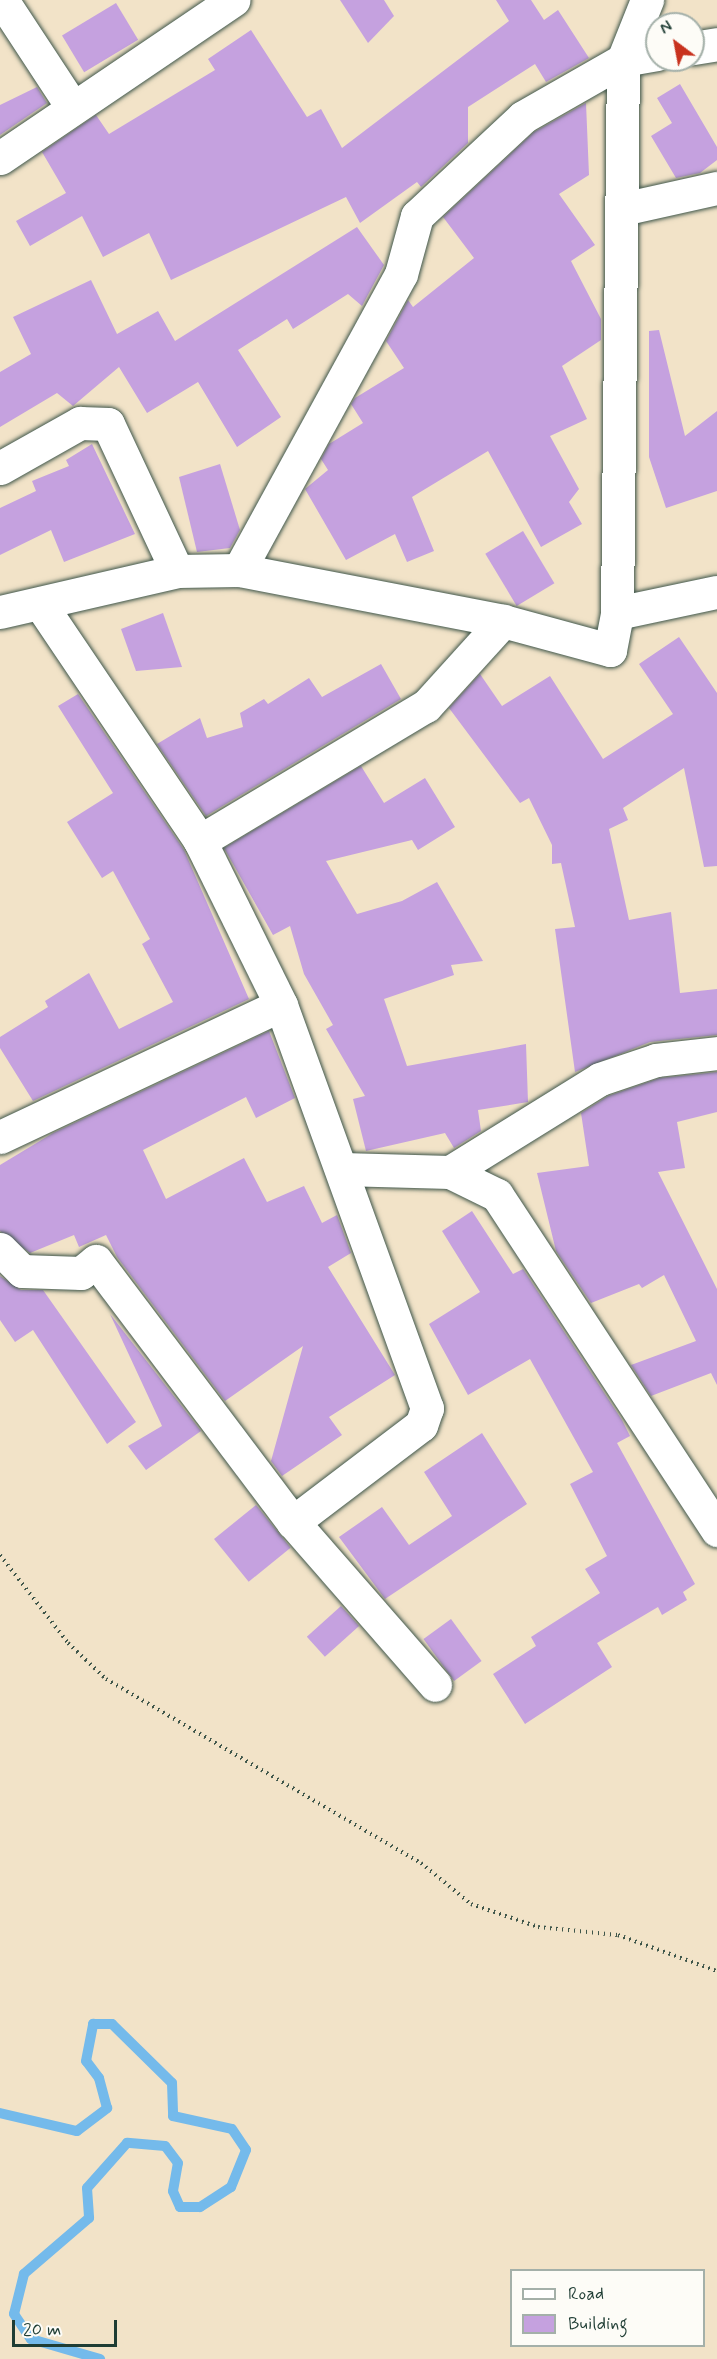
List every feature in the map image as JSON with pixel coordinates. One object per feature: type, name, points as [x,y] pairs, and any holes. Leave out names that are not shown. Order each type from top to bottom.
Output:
[{"type":"street","points":[[2,0],[73,108]]},
{"type":"street","points":[[0,158],[233,0]]},
{"type":"street","points":[[0,612],[41,605],[177,571],[239,570],[503,621],[610,650],[617,613],[615,390],[622,209],[622,60],[647,0]]},
{"type":"street","points":[[239,570],[401,274],[417,216],[523,117],[622,60],[645,56]]},
{"type":"street","points":[[622,209],[717,188]]},
{"type":"street","points":[[0,468],[81,423],[108,424],[177,571]]},
{"type":"street","points":[[617,613],[717,592]]},
{"type":"street","points":[[41,605],[200,841],[281,1005],[342,1169],[426,1416],[293,1522]]},
{"type":"street","points":[[200,841],[426,706],[503,621]]},
{"type":"street","points":[[0,1137],[281,1005]]},
{"type":"street","points":[[450,1172],[600,1079],[656,1060],[717,1053]]},
{"type":"street","points":[[342,1169],[450,1172],[497,1195],[717,1530]]},
{"type":"street","points":[[0,1249],[22,1271],[81,1273],[96,1261],[293,1522],[435,1685]]},
{"type":"path","points":[[0,1555],[68,1643],[106,1679],[421,1863],[471,1904],[538,1927],[618,1935],[717,1971]]},
{"type":"building","points":[[340,0],[384,0],[394,16],[368,43]]},
{"type":"building","points":[[496,0],[531,0],[544,20],[558,10],[589,58],[546,82],[535,64],[468,107],[468,143],[421,187],[417,182],[360,223],[346,197],[171,280],[149,233],[103,257],[82,216],[30,246],[16,221],[66,193],[42,152],[96,115],[109,134],[215,70],[208,59],[251,30],[307,117],[321,109],[342,148],[509,21]]},
{"type":"building","points":[[116,3],[138,40],[84,72],[62,35]]},
{"type":"building","points":[[680,84],[717,147],[717,160],[700,173],[676,178],[651,136],[672,123],[657,98]]},
{"type":"building","points":[[37,87],[47,103],[0,135],[0,105]]},
{"type":"building","points":[[586,103],[589,175],[559,194],[595,245],[571,261],[601,319],[601,340],[562,366],[587,419],[550,436],[579,489],[569,502],[582,524],[541,547],[488,451],[412,497],[434,551],[407,562],[395,534],[346,560],[305,489],[328,470],[321,459],[329,444],[363,423],[351,404],[355,398],[404,368],[386,341],[408,300],[413,307],[474,258],[443,217],[534,132]]},
{"type":"building","points":[[357,227],[384,265],[362,306],[348,294],[293,329],[287,319],[238,350],[281,417],[237,447],[198,382],[147,413],[119,367],[73,406],[57,393],[0,427],[0,372],[31,354],[13,317],[91,280],[117,334],[158,311],[175,341]]},
{"type":"building","points":[[659,330],[685,436],[717,411],[717,491],[666,508],[649,457],[649,331]]},
{"type":"building","points":[[92,444],[135,534],[64,562],[51,530],[0,555],[0,508],[36,491],[32,481],[69,466],[66,460]]},
{"type":"building","points":[[220,464],[240,530],[230,548],[197,552],[179,477]]},
{"type":"building","points":[[523,531],[554,583],[517,606],[485,554]]},
{"type":"building","points":[[163,613],[182,667],[136,671],[121,629]]},
{"type":"building","points":[[679,637],[717,693],[717,866],[704,867],[684,768],[623,808],[628,820],[609,829],[629,920],[671,912],[680,993],[717,989],[717,1035],[650,1042],[575,1072],[555,929],[575,927],[561,863],[552,864],[552,845],[529,798],[520,803],[449,708],[480,674],[502,706],[550,676],[603,759],[673,714],[639,664]]},
{"type":"building","points":[[381,664],[401,699],[206,816],[157,744],[200,718],[207,738],[243,727],[240,713],[264,699],[268,704],[309,678],[322,697]]},
{"type":"building","points":[[78,694],[184,850],[249,999],[33,1101],[0,1048],[0,1037],[48,1007],[45,1001],[89,973],[119,1029],[173,1002],[142,944],[150,939],[113,871],[102,878],[67,822],[113,793],[58,706]]},
{"type":"building","points":[[361,766],[384,803],[425,778],[455,827],[418,850],[412,840],[326,861],[357,914],[402,901],[437,882],[483,961],[451,965],[454,975],[384,999],[407,1066],[526,1044],[528,1102],[478,1110],[481,1131],[454,1148],[445,1133],[366,1151],[353,1099],[365,1096],[326,1029],[333,1025],[304,974],[290,926],[273,935],[224,848]]},
{"type":"building","points":[[269,1031],[295,1098],[256,1118],[246,1097],[143,1150],[166,1199],[244,1158],[267,1202],[304,1186],[322,1223],[337,1215],[351,1253],[328,1267],[395,1375],[329,1417],[342,1435],[282,1476],[271,1461],[303,1346],[225,1401],[117,1257],[106,1235],[79,1247],[74,1235],[30,1253],[0,1231],[0,1165],[53,1133]]},
{"type":"building","points":[[717,1072],[717,1112],[677,1122],[685,1168],[658,1172],[717,1289],[717,1385],[711,1373],[651,1396],[631,1365],[696,1341],[664,1275],[642,1288],[639,1284],[591,1303],[556,1251],[537,1173],[589,1166],[581,1113],[608,1096],[660,1078]]},
{"type":"building","points":[[472,1211],[513,1274],[523,1269],[622,1420],[630,1436],[617,1443],[695,1584],[683,1592],[687,1600],[662,1615],[658,1607],[597,1643],[612,1667],[525,1724],[493,1674],[536,1646],[531,1637],[600,1593],[585,1569],[607,1556],[570,1484],[593,1472],[530,1359],[468,1395],[429,1324],[480,1292],[442,1231]]},
{"type":"building","points":[[0,1276],[21,1290],[43,1290],[136,1422],[107,1444],[33,1330],[15,1342],[0,1320]]},
{"type":"building","points":[[110,1314],[201,1431],[146,1470],[128,1446],[162,1426]]},
{"type":"building","points":[[482,1433],[527,1504],[385,1599],[339,1537],[382,1507],[409,1545],[452,1516],[424,1472]]},
{"type":"building","points":[[256,1505],[291,1548],[249,1582],[214,1539]]},
{"type":"building","points":[[341,1606],[359,1626],[325,1657],[307,1637]]},
{"type":"building","points":[[451,1619],[482,1661],[454,1681],[423,1639]]},
{"type":"waterway","points":[[0,2113],[77,2131],[107,2108],[99,2078],[86,2061],[93,2024],[112,2024],[172,2083],[173,2116],[232,2129],[246,2150],[231,2187],[200,2207],[180,2207],[173,2191],[178,2163],[165,2146],[127,2143],[87,2188],[89,2218],[24,2274],[14,2314],[31,2339],[100,2359]]}]
